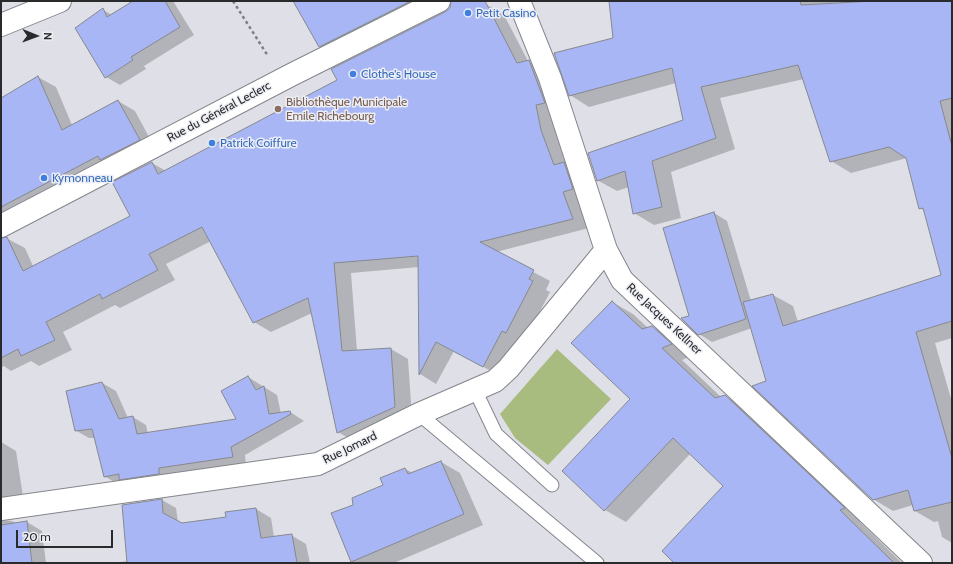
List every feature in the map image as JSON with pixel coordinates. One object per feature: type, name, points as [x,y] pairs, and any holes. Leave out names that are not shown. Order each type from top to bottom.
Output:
[{"type":"street","points":[[3,24],[33,1]]},
{"type":"street","points":[[3,24],[60,1]]},
{"type":"street","name":"Rue du Général Leclerc","points":[[1,226],[283,79],[439,1]]},
{"type":"street","name":"Rue Jacques Kellner","points":[[519,1],[550,78],[606,250],[622,280],[921,563]]},
{"type":"street","name":"Rue Jomard","points":[[1,509],[318,464],[419,414],[495,381],[508,370],[606,250]]},
{"type":"lane","points":[[475,390],[496,434],[552,485]]},
{"type":"lane","points":[[419,414],[597,563]]},
{"type":"path","points":[[233,1],[283,79]]},
{"type":"green space","points":[[557,349],[611,399],[548,465],[515,438],[500,414]]},
{"type":"building","points":[[133,1],[165,1],[180,27],[131,57],[133,60],[105,78],[75,28],[103,8],[107,17]]},
{"type":"building","points":[[293,1],[411,1],[319,47]]},
{"type":"building","points":[[451,1],[485,1],[517,63],[529,60],[545,103],[536,105],[541,130],[554,165],[564,162],[573,189],[563,192],[573,219],[480,242],[534,270],[529,279],[533,281],[506,333],[502,331],[483,367],[436,342],[419,375],[418,256],[334,263],[342,351],[391,348],[395,407],[337,433],[308,298],[253,323],[202,227],[149,254],[158,270],[102,299],[100,294],[46,322],[55,340],[21,356],[18,349],[1,358],[1,238],[7,237],[23,271],[130,216],[112,182],[152,162],[158,174],[337,80],[331,69],[445,12],[450,8]]},
{"type":"building","points":[[609,1],[800,1],[801,5],[874,1],[952,1],[952,98],[940,101],[952,146],[952,321],[916,332],[952,458],[952,502],[914,511],[908,490],[873,500],[752,386],[766,381],[743,302],[773,294],[783,326],[941,275],[923,208],[919,209],[906,158],[889,147],[830,162],[798,65],[701,87],[716,138],[652,161],[662,207],[633,214],[625,171],[597,181],[588,153],[683,120],[672,68],[569,96],[554,53],[613,38]]},
{"type":"building","points":[[38,76],[62,130],[118,100],[140,140],[100,160],[98,156],[1,207],[1,98]]},
{"type":"building","points":[[714,212],[746,319],[698,335],[681,318],[689,316],[663,228]]},
{"type":"building","points":[[612,301],[642,329],[652,326],[672,344],[662,348],[715,398],[725,395],[845,508],[840,510],[894,563],[674,563],[662,551],[723,486],[673,438],[604,511],[562,471],[630,399],[571,343]]},
{"type":"building","points":[[248,376],[256,390],[264,386],[269,414],[290,411],[291,414],[231,447],[233,457],[159,468],[159,474],[119,480],[119,474],[104,477],[92,429],[75,431],[66,391],[102,382],[119,419],[133,416],[137,434],[236,419],[221,391]]},
{"type":"building","points":[[441,461],[464,514],[351,562],[331,513],[353,505],[352,498],[383,485],[380,478],[405,468],[408,474]]},
{"type":"building","points":[[162,499],[163,513],[182,523],[226,517],[225,512],[256,508],[261,538],[292,534],[297,563],[127,563],[122,505]]},
{"type":"building","points":[[27,521],[32,563],[1,563],[1,525]]},
{"type":"place","name":"Petit Casino","points":[[468,13]]},
{"type":"place","name":"Clothe's House","points":[[353,74]]},
{"type":"place","name":"Bibliothèque Municipale Emile Richebourg","points":[[278,109]]},
{"type":"place","name":"Patrick Coiffure","points":[[212,143]]},
{"type":"place","name":"Kymonneau","points":[[44,178]]}]
